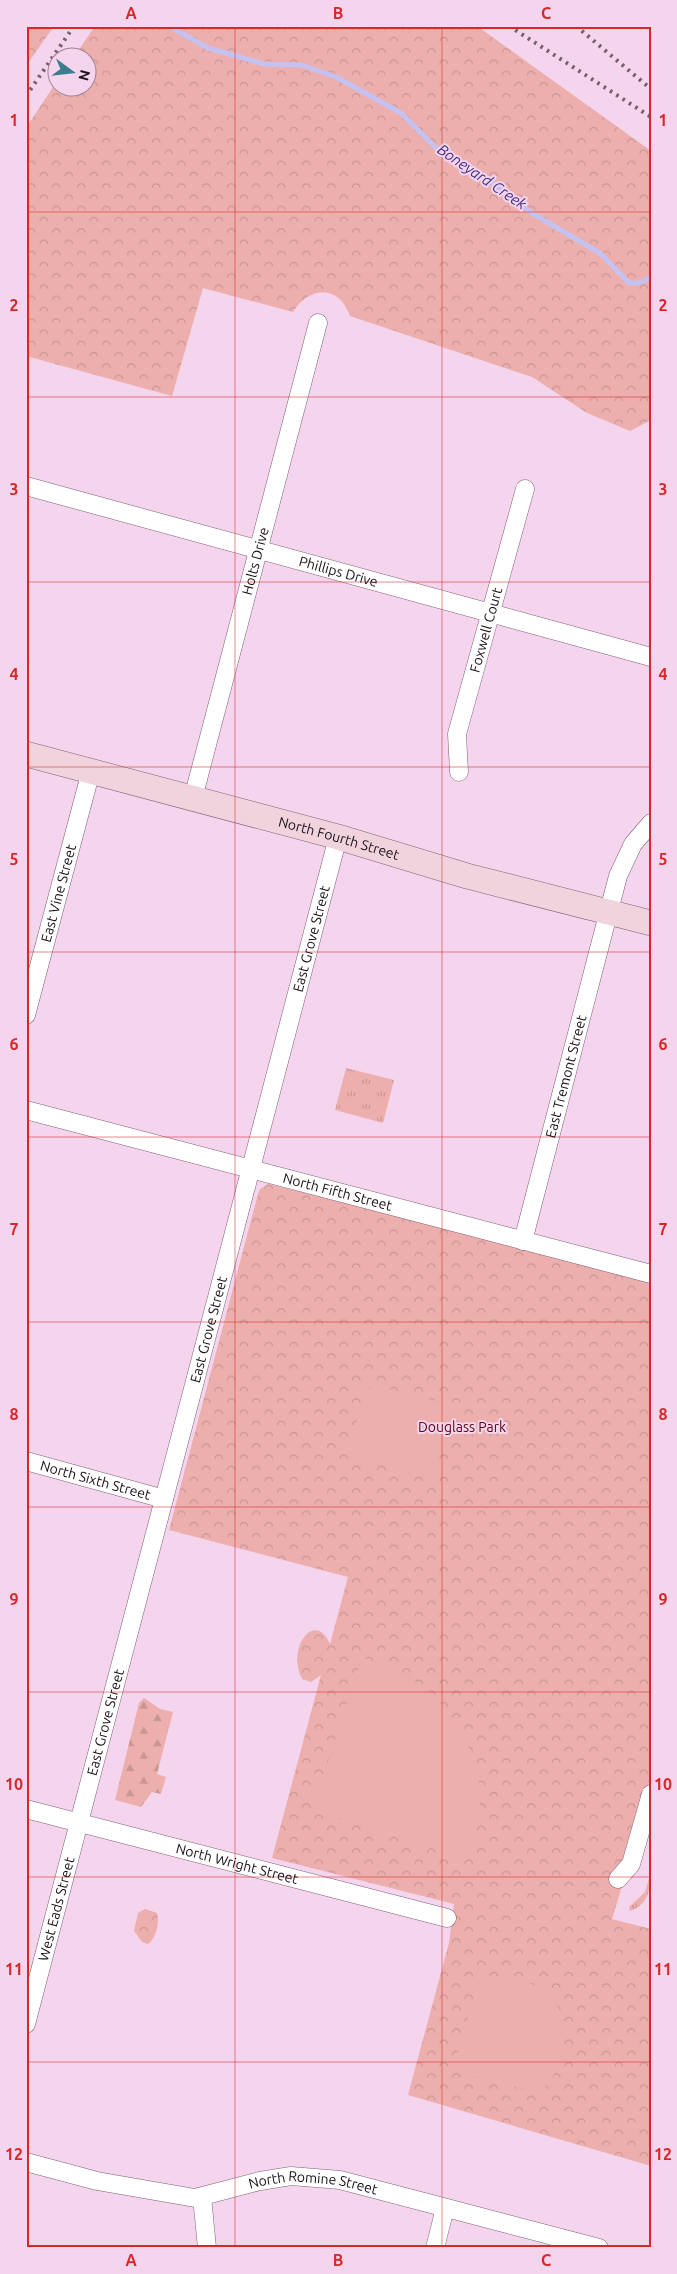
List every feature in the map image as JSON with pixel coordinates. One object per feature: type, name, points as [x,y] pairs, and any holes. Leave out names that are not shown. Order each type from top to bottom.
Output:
[{"type":"street","name":"Holts Drive","points":[[193,798],[318,323]]},
{"type":"street","name":"Phillips Drive","points":[[26,486],[651,657]]},
{"type":"street","name":"Foxwell Court","points":[[458,772],[457,734],[525,489]]},
{"type":"street","name":"North Fourth Street","points":[[26,754],[338,837],[467,876],[651,923]]},
{"type":"street","name":"East Vine Street","points":[[26,1015],[91,771]]},
{"type":"street","name":"East Tremont Street","points":[[523,1241],[608,912],[624,859],[633,844],[651,824]]},
{"type":"street","name":"East Grove Street","points":[[80,1823],[338,837]]},
{"type":"street","name":"North Fifth Street","points":[[26,1110],[651,1274]]},
{"type":"street","name":"North Sixth Street","points":[[26,1461],[164,1499]]},
{"type":"street","points":[[618,1879],[631,1864],[651,1794]]},
{"type":"street","name":"North Wright Street","points":[[26,1809],[447,1918]]},
{"type":"street","name":"West Eads Street","points":[[26,2024],[80,1823]]},
{"type":"street","name":"North Romine Street","points":[[26,2162],[106,2182],[172,2195],[202,2197],[260,2181],[311,2176],[340,2180],[598,2248]]},
{"type":"street","points":[[202,2197],[207,2248]]},
{"type":"street","points":[[435,2248],[445,2208]]},
{"type":"green space","points":[[26,26],[54,26],[26,66]]},
{"type":"green space","points":[[95,26],[477,26],[651,151],[651,420],[630,431],[587,413],[532,377],[350,316],[339,298],[323,292],[307,297],[293,312],[203,288],[172,396],[26,356],[26,128],[48,95],[48,98],[98,98],[98,48],[80,48]]},
{"type":"green space","points":[[346,1068],[394,1080],[383,1123],[335,1110]]},
{"type":"green space","name":"Douglass Park","points":[[268,1184],[651,1279],[651,1791],[612,1919],[651,1929],[651,2166],[408,2095],[449,1943],[454,1904],[272,1858],[321,1675],[311,1682],[302,1679],[298,1667],[300,1645],[304,1637],[310,1632],[317,1630],[324,1634],[330,1644],[348,1577],[169,1530],[258,1194],[260,1189]]},
{"type":"green space","points":[[373,1385],[444,1403],[444,1405],[451,1407],[434,1477],[355,1459],[355,1457],[349,1455],[365,1386],[372,1388]]},
{"type":"green space","points":[[362,1658],[394,1669],[422,1686],[445,1708],[463,1734],[475,1763],[480,1794],[478,1827],[468,1860],[337,1817],[323,1816],[312,1798],[321,1783]]},
{"type":"green space","points":[[144,1698],[160,1709],[173,1712],[157,1774],[166,1777],[161,1794],[152,1792],[141,1807],[115,1800],[139,1703]]},
{"type":"green space","points":[[651,1872],[649,1890],[645,1901],[630,1911],[629,1907],[645,1892]]},
{"type":"green space","points":[[145,1909],[157,1913],[158,1917],[155,1934],[148,1944],[142,1942],[134,1931],[138,1913]]},
{"type":"green space","points":[[507,1977],[531,1984],[543,1990],[552,1998],[560,2018],[562,2044],[557,2068],[545,2086],[534,2091],[466,2074],[457,2057],[477,1984]]},
{"type":"waterway","name":"Boneyard Creek","points":[[169,26],[208,48],[264,64],[301,65],[336,77],[401,113],[441,153],[492,183],[532,213],[601,254],[629,283],[638,283],[651,278]]},
{"type":"railway","points":[[26,96],[74,26]]},
{"type":"railway","points":[[509,26],[651,117]]},
{"type":"railway","points":[[576,26],[651,89]]}]
